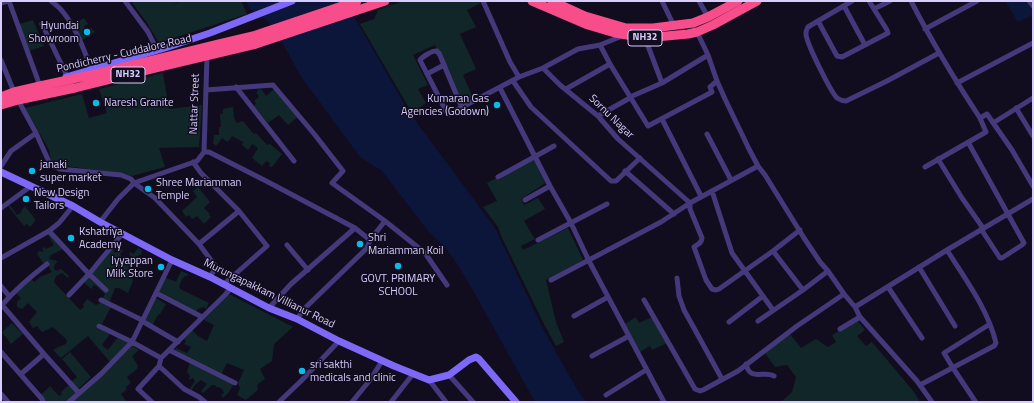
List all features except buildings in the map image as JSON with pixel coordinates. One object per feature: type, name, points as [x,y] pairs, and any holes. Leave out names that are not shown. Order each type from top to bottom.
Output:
[{"type":"highway","name":"NH32","points":[[254,40],[357,1]]},
{"type":"highway","name":"NH32","points":[[254,40],[385,1]]},
{"type":"highway","name":"NH32","points":[[532,1],[588,24],[615,33],[645,38],[697,32],[757,1]]},
{"type":"highway","name":"NH32","points":[[552,1],[585,16],[626,28],[653,28],[693,23],[736,2]]},
{"type":"highway","name":"Pondicherry - Cuddalore Road","points":[[1,97],[75,88],[207,56],[254,40]]},
{"type":"highway","name":"Pondicherry - Cuddalore Road","points":[[1,105],[16,96],[40,86],[218,44],[254,40]]},
{"type":"main road","points":[[57,82],[67,76],[210,33],[292,1]]},
{"type":"main road","name":"Murungapakkam Villianur Road","points":[[1,172],[73,206],[122,234],[172,260],[224,284],[269,308],[297,319],[382,361],[429,380]]},
{"type":"main road","points":[[429,380],[450,374],[469,360],[476,357],[516,402]]},
{"type":"street","points":[[1,3],[9,1],[40,86]]},
{"type":"street","points":[[51,1],[62,10],[72,26],[91,69]]},
{"type":"street","points":[[125,1],[148,32],[157,50]]},
{"type":"street","points":[[484,1],[510,62],[519,77]]},
{"type":"street","points":[[662,1],[674,26]]},
{"type":"street","points":[[699,1],[708,17]]},
{"type":"street","points":[[852,1],[808,27],[806,34],[810,47],[836,97],[846,101],[939,53]]},
{"type":"street","points":[[818,21],[838,57],[842,57],[888,33],[869,1]]},
{"type":"street","points":[[874,9],[890,1]]},
{"type":"street","points":[[911,1],[925,29],[957,84],[980,118],[986,132],[925,167]]},
{"type":"street","points":[[925,29],[977,1]]},
{"type":"street","points":[[1029,1],[1033,6]]},
{"type":"street","points":[[844,6],[865,45]]},
{"type":"street","points":[[42,24],[67,76]]},
{"type":"street","points":[[697,32],[708,55],[717,81],[758,166],[820,262],[855,308],[860,317],[920,385],[932,402]]},
{"type":"street","points":[[462,108],[439,53],[434,51],[422,58],[420,60],[426,74],[447,113],[450,114],[462,108],[500,88],[519,77],[543,68],[578,49],[600,45],[624,35]]},
{"type":"street","points":[[645,38],[662,83]]},
{"type":"street","points":[[957,84],[1033,43]]},
{"type":"street","points":[[600,45],[648,126],[662,120],[712,92],[710,88],[717,81]]},
{"type":"street","points":[[598,116],[630,97],[662,83],[708,55]]},
{"type":"street","name":"Nattar Street","points":[[204,152],[207,56]]},
{"type":"street","points":[[1,60],[16,96],[36,133],[50,164],[60,169],[121,175],[131,179],[134,183],[155,198],[199,244],[216,267],[210,277]]},
{"type":"street","points":[[566,89],[610,64]]},
{"type":"street","points":[[426,74],[444,65]]},
{"type":"street","name":"Sornu Nagar","points":[[543,68],[598,116],[618,139],[690,203]]},
{"type":"street","points":[[513,81],[531,107],[609,180],[616,180],[640,158]]},
{"type":"street","points":[[206,90],[273,85],[343,171],[332,183],[386,221],[425,253],[447,284]]},
{"type":"street","points":[[236,88],[294,161]]},
{"type":"street","points":[[500,88],[550,186],[571,223],[608,298],[664,402]]},
{"type":"street","points":[[993,123],[1033,98]]},
{"type":"street","points":[[1016,108],[1033,136]]},
{"type":"street","points":[[980,118],[987,114],[1032,182]]},
{"type":"street","points":[[662,120],[701,196]]},
{"type":"street","points":[[1,166],[11,152],[36,133]]},
{"type":"street","points":[[707,134],[731,180]]},
{"type":"street","points":[[938,160],[998,257],[1002,258],[1024,243],[968,142]]},
{"type":"street","points":[[498,177],[554,146]]},
{"type":"street","points":[[100,222],[118,199],[134,183],[197,161],[204,152],[209,152],[355,228],[370,240]]},
{"type":"street","points":[[193,162],[201,173],[239,211],[267,246],[224,284]]},
{"type":"street","points":[[551,280],[661,222],[701,196],[758,166]]},
{"type":"street","points":[[625,172],[674,214]]},
{"type":"street","points":[[1,208],[30,186]]},
{"type":"street","points":[[524,200],[550,186]]},
{"type":"street","points":[[712,191],[732,253],[773,310]]},
{"type":"street","points":[[855,308],[946,250],[1033,199]]},
{"type":"street","points":[[690,203],[690,209],[702,238],[700,243],[694,247],[706,280],[712,289],[719,289],[800,230]]},
{"type":"street","points":[[538,240],[606,204]]},
{"type":"street","points":[[1,258],[49,231],[59,223],[73,206]]},
{"type":"street","points":[[199,244],[239,211]]},
{"type":"street","points":[[297,319],[303,310],[366,248],[370,240],[386,221]]},
{"type":"street","points":[[269,308],[291,284],[355,228]]},
{"type":"street","points":[[49,231],[106,290]]},
{"type":"street","points":[[69,295],[89,274],[122,234]]},
{"type":"street","points":[[287,245],[308,270]]},
{"type":"street","points":[[920,385],[994,346],[996,343],[990,324],[946,250]]},
{"type":"street","points":[[773,251],[802,290]]},
{"type":"street","points":[[69,402],[101,374],[132,342],[172,260]]},
{"type":"street","points":[[47,264],[29,278],[2,305],[79,392]]},
{"type":"street","points":[[919,268],[955,326]]},
{"type":"street","points":[[758,321],[828,271]]},
{"type":"street","points":[[677,278],[679,296],[684,310],[722,379]]},
{"type":"street","points":[[1,286],[10,296]]},
{"type":"street","points":[[888,287],[922,338]]},
{"type":"street","points":[[152,402],[138,389],[159,366],[161,358],[231,288]]},
{"type":"street","points":[[156,293],[202,317]]},
{"type":"street","points":[[644,300],[696,389],[701,390],[738,371],[797,326],[844,294]]},
{"type":"street","points":[[730,322],[763,296]]},
{"type":"street","points":[[574,316],[608,298]]},
{"type":"street","points":[[101,300],[178,342]]},
{"type":"street","points":[[840,329],[860,317]]},
{"type":"street","points":[[975,401],[944,352],[990,324]]},
{"type":"street","points":[[100,326],[161,358]]},
{"type":"street","points":[[592,356],[629,336]]},
{"type":"street","points":[[279,402],[339,341]]},
{"type":"street","points":[[169,350],[235,383]]},
{"type":"street","points":[[1,352],[43,402]]},
{"type":"street","points":[[21,374],[44,354]]},
{"type":"street","points":[[352,402],[370,380],[382,361]]},
{"type":"street","points":[[746,364],[748,370],[753,374],[771,374],[774,376]]},
{"type":"street","points":[[159,366],[184,389],[199,396],[204,402]]},
{"type":"street","points":[[606,395],[646,370]]},
{"type":"street","points":[[391,402],[413,374]]},
{"type":"street","points":[[450,374],[473,402]]},
{"type":"street","points":[[429,380],[446,402]]},
{"type":"street","points":[[1,394],[8,402]]},
{"type":"green space","points":[[131,1],[179,1],[169,8],[180,1],[241,1],[247,14],[159,43]]},
{"type":"green space","points":[[403,1],[480,1],[481,3],[467,10],[476,27],[460,34],[476,69],[463,75],[473,98],[462,104],[435,45],[413,55],[428,85],[418,89],[426,103],[412,113],[360,24],[374,19],[378,10]]},
{"type":"green space","points":[[84,18],[88,24],[84,26],[86,30],[91,28],[95,32],[81,41],[73,25]]},
{"type":"green space","points":[[33,20],[44,46],[29,51],[19,24]]},
{"type":"green space","points":[[163,73],[169,109],[202,105],[199,147],[159,148],[165,167],[132,176],[58,165],[51,161],[49,150],[25,108],[82,94],[89,118],[107,113],[99,89]]},
{"type":"green space","points":[[258,89],[262,90],[266,96],[274,89],[298,117],[288,125],[279,115],[268,123],[254,106],[256,103],[254,101],[259,97],[256,92]]},
{"type":"green space","points":[[233,107],[234,118],[237,123],[243,121],[254,134],[256,133],[267,145],[270,144],[282,154],[272,167],[269,166],[270,163],[266,161],[262,166],[252,158],[258,148],[252,144],[248,150],[242,145],[243,142],[232,136],[228,142],[222,138],[216,146],[213,143],[214,135],[219,135],[219,127],[221,127],[220,114],[223,114],[223,109]]},
{"type":"green space","points":[[534,159],[545,183],[521,199],[524,205],[538,198],[545,209],[524,221],[535,239],[521,246],[523,250],[568,228],[583,260],[546,280],[556,322],[564,342],[556,346],[502,238],[498,227],[483,207],[497,201],[487,183],[497,178],[499,180]]},
{"type":"green space","points":[[198,187],[210,202],[204,208],[211,217],[204,224],[197,216],[192,219],[189,215],[186,217],[182,211],[197,197],[193,191]]},
{"type":"green space","points":[[9,204],[17,215],[22,212],[21,211],[25,206],[35,219],[30,227],[27,224],[24,226],[8,206]]},
{"type":"green space","points":[[49,232],[63,249],[51,255],[49,259],[57,261],[54,266],[56,271],[61,269],[69,276],[68,278],[62,273],[56,276],[54,282],[80,310],[84,307],[83,305],[87,299],[96,305],[102,302],[111,307],[102,324],[99,323],[97,326],[110,334],[102,345],[108,350],[118,337],[128,343],[110,362],[88,336],[61,358],[53,350],[66,344],[67,340],[53,327],[42,332],[37,326],[33,328],[29,322],[37,312],[28,303],[22,309],[17,307],[17,302],[21,298],[15,292],[30,278],[34,282],[40,277],[52,272],[47,264],[45,262],[44,264],[37,254],[39,251],[44,252],[42,249],[45,247],[46,249],[54,245],[48,235]]},
{"type":"green space","points":[[112,248],[115,250],[113,251],[115,253],[121,249],[123,251],[120,254],[122,257],[118,261],[123,266],[130,260],[130,252],[133,254],[138,248],[142,250],[141,255],[136,257],[127,270],[133,281],[128,293],[119,288],[115,288],[109,303],[102,299],[105,294],[96,286],[94,285],[91,289],[84,282]]},
{"type":"green space","points":[[181,271],[188,274],[182,279],[179,287],[180,289],[209,303],[206,309],[204,307],[198,309],[195,313],[157,293],[165,277],[176,282]]},
{"type":"green space","points":[[229,294],[293,327],[274,344],[272,361],[260,369],[265,379],[257,385],[258,390],[246,400],[237,395],[240,388],[238,383],[244,370],[227,363],[221,375],[173,352],[176,348],[187,353],[191,347],[184,344],[186,341],[184,339],[192,330],[198,336],[207,341],[214,325],[204,320]]},
{"type":"green space","points":[[154,297],[166,304],[152,326],[142,321]]},
{"type":"green space","points":[[636,317],[639,323],[652,317],[667,343],[652,350],[650,346],[640,352],[625,324]]},
{"type":"green space","points":[[857,320],[865,330],[857,336],[866,346],[872,342],[914,392],[920,402],[781,402],[792,392],[796,377],[787,365],[775,367],[764,352],[790,334],[801,348],[816,339],[828,347],[836,342],[832,335]]},
{"type":"green space","points":[[12,323],[23,334],[11,344],[2,332]]},
{"type":"green space","points":[[131,345],[139,350],[132,356],[138,366],[137,369],[127,377],[131,383],[121,394],[127,402],[70,402]]},
{"type":"green space","points":[[70,352],[91,377],[78,389],[71,382],[77,377],[62,359]]},
{"type":"green space","points":[[190,362],[234,383],[229,392],[223,398],[221,395],[224,393],[223,390],[215,385],[212,385],[203,393],[201,391],[207,384],[201,380],[191,391],[189,390],[195,381],[193,378],[189,380],[190,376],[187,372]]},
{"type":"green space","points":[[70,384],[78,392],[67,402],[43,402],[41,395],[50,386],[59,396],[62,394],[61,392]]},
{"type":"water","points":[[246,1],[345,1],[409,112],[495,228],[543,329],[579,393],[587,402],[535,402],[458,265],[444,246],[428,231],[382,171],[360,157],[300,75],[286,49],[268,21],[250,9]]},
{"type":"water","points":[[1005,1],[1025,1],[1033,11],[1033,15],[1018,22]]},
{"type":"place","name":"Hyundai Showroom","points":[[87,32]]},
{"type":"place","name":"Naresh Granite","points":[[96,103]]},
{"type":"place","name":"Kumaran Gas Agencies (Godown)","points":[[497,105]]},
{"type":"place","name":"janaki super market","points":[[32,171]]},
{"type":"place","name":"Shree Mariamman Temple","points":[[148,189]]},
{"type":"place","name":"New Design Tailors","points":[[26,199]]},
{"type":"place","name":"Kshatriya Academy","points":[[71,238]]},
{"type":"place","name":"Shri Mariamman Koil","points":[[360,244]]},
{"type":"place","name":"GOVT. PRIMARY SCHOOL","points":[[398,266]]},
{"type":"place","name":"Iyyappan Milk Store","points":[[161,267]]},
{"type":"place","name":"sri sakthi medicals and clinic","points":[[302,371]]}]
